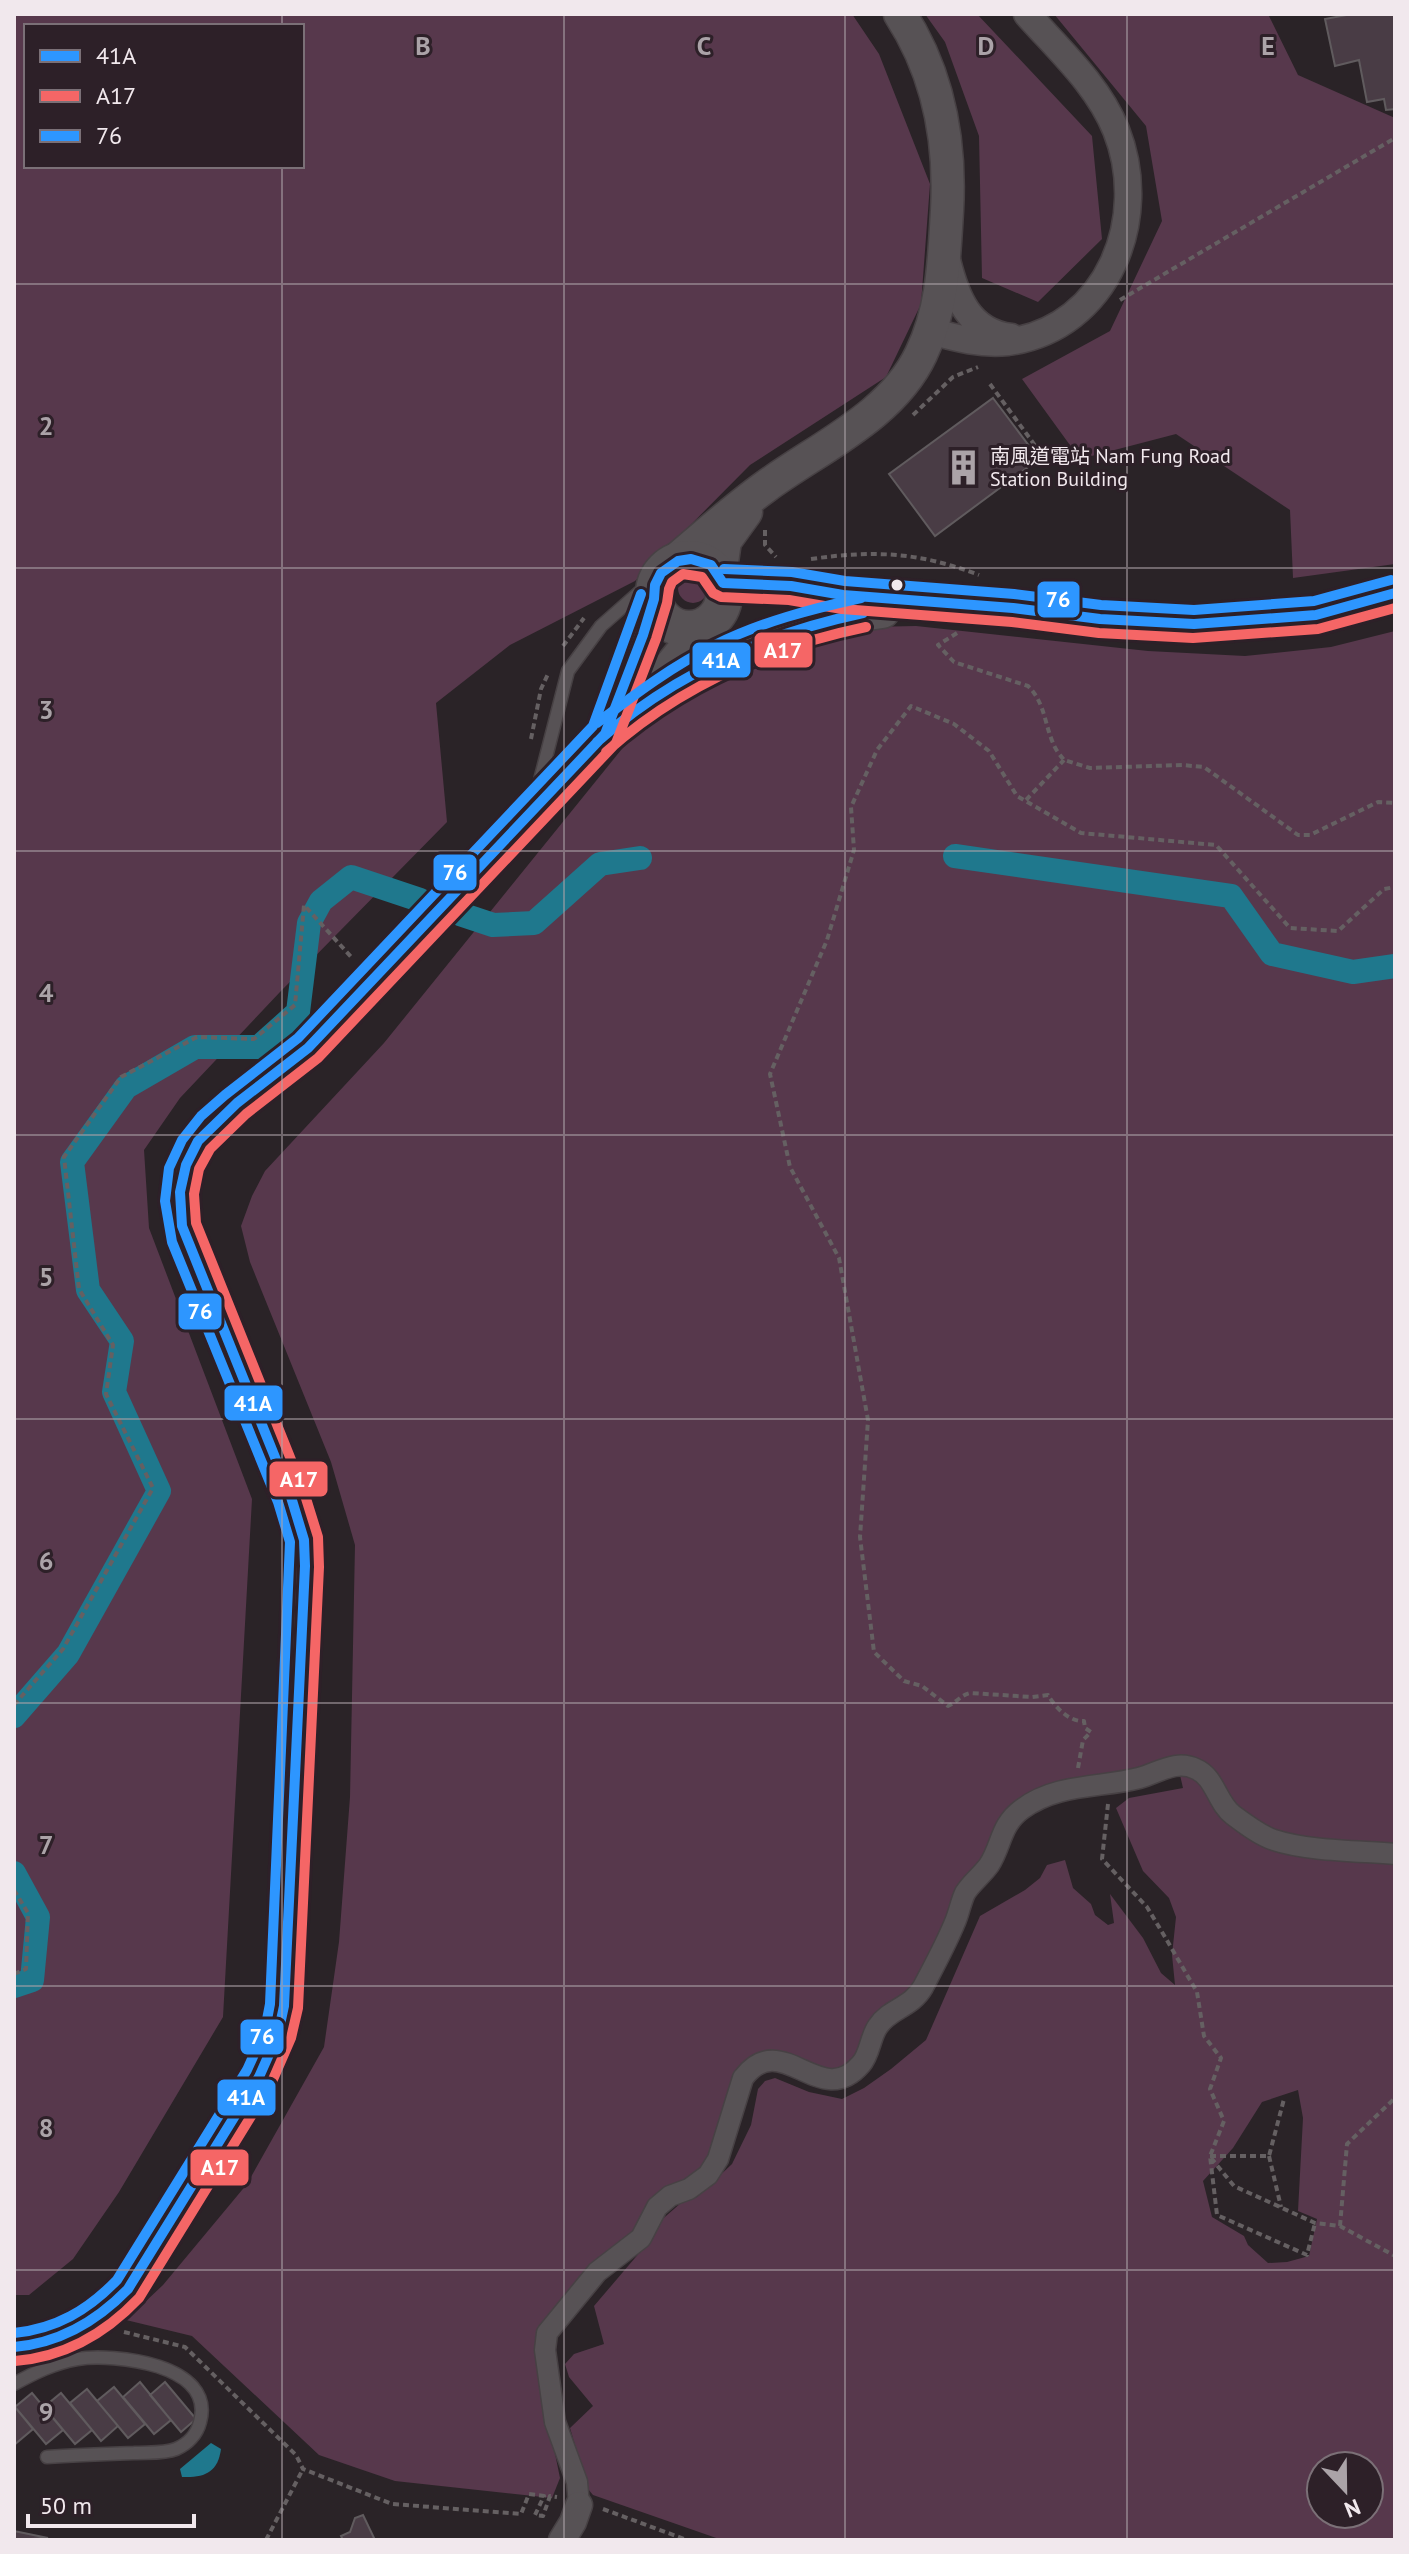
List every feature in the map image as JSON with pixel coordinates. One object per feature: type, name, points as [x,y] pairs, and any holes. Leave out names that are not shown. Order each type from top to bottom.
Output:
[{"type":"main road","points":[[14,2347],[39,2344],[68,2334],[108,2309],[128,2289],[259,2077],[278,2034],[284,2006],[305,1582],[304,1540],[291,1497],[185,1238],[178,1202],[183,1168],[194,1145],[211,1124],[308,1048],[673,666],[717,600],[711,565],[685,559],[662,578],[605,734]]},
{"type":"main road","points":[[662,578],[663,617],[674,626],[694,629],[717,600],[843,595],[953,616]]},
{"type":"main road","points":[[605,734],[703,666],[802,626],[861,613],[1194,624],[1316,615],[1395,593]]},
{"type":"street","points":[[662,578],[764,487],[884,403],[910,373],[930,331],[942,288],[948,185],[941,112],[925,62],[900,14]]},
{"type":"street","points":[[930,331],[989,343],[1024,339],[1058,325],[1080,309],[1098,290],[1122,241],[1129,208],[1123,151],[1105,108],[1092,88],[1027,14]]},
{"type":"street","points":[[945,253],[958,299],[973,320],[1004,336],[1024,339]]},
{"type":"street","points":[[717,600],[725,541],[764,487]]},
{"type":"street","points":[[562,2540],[579,2505],[577,2482],[555,2422],[545,2350],[547,2333],[597,2272],[641,2238],[657,2207],[670,2196],[689,2189],[708,2175],[718,2159],[743,2078],[751,2067],[761,2061],[773,2060],[826,2079],[850,2073],[863,2062],[878,2026],[887,2016],[911,2003],[921,1991],[955,1923],[965,1893],[990,1863],[1003,1828],[1023,1808],[1075,1786],[1139,1778],[1180,1764],[1199,1769],[1231,1814],[1273,1840],[1395,1854]]},
{"type":"lane","points":[[530,814],[545,770],[568,671],[601,626],[662,578]]},
{"type":"lane","points":[[14,2384],[59,2363],[116,2357],[160,2367],[181,2377],[196,2391],[202,2415],[199,2427],[193,2437],[173,2450],[47,2457]]},
{"type":"path","points":[[1120,300],[1395,138]]},
{"type":"path","points":[[1114,298],[1121,288]]},
{"type":"path","points":[[953,377],[965,370],[987,366]]},
{"type":"path","points":[[990,384],[1042,455]]},
{"type":"path","points":[[558,653],[579,623],[591,612]]},
{"type":"path","points":[[953,616],[938,645],[954,662],[1028,686],[1041,703],[1053,743],[1064,760],[1090,768],[1204,767],[1298,835],[1310,835],[1378,802],[1395,803]]},
{"type":"path","points":[[530,743],[541,689],[552,665]]},
{"type":"path","points":[[1075,1786],[1083,1740],[1091,1732],[1085,1728],[1084,1721],[1076,1722],[1055,1706],[1048,1695],[1032,1697],[970,1693],[948,1706],[922,1686],[904,1681],[874,1652],[860,1537],[868,1420],[839,1258],[790,1167],[770,1074],[827,940],[850,865],[854,850],[851,807],[877,750],[911,706],[954,724],[989,751],[1017,796],[1081,833],[1216,845],[1290,928],[1338,931],[1384,889],[1395,887]]},
{"type":"path","points":[[1026,800],[1064,760]]},
{"type":"path","points":[[14,1705],[63,1649],[153,1488],[106,1394],[113,1345],[79,1289],[64,1157],[121,1077],[197,1037],[254,1039],[295,1005],[304,905],[361,966]]},
{"type":"path","points":[[1111,1781],[1102,1859],[1147,1907],[1159,1927],[1197,1992],[1204,2036],[1221,2058],[1210,2089],[1224,2121],[1210,2156],[1217,2215],[1307,2255],[1315,2223]]},
{"type":"path","points":[[14,1890],[28,1913],[26,1969],[14,1974]]},
{"type":"path","points":[[1340,2226],[1347,2144],[1395,2098]]},
{"type":"path","points":[[1281,2207],[1269,2156],[1284,2099]]},
{"type":"path","points":[[1210,2156],[1269,2156]]},
{"type":"path","points":[[1210,2156],[1234,2186],[1315,2223],[1340,2226],[1395,2256]]},
{"type":"path","points":[[118,2331],[185,2347],[296,2455],[303,2469],[392,2504],[521,2514],[529,2494],[544,2496],[535,2515],[543,2516],[550,2496],[559,2497],[552,2517],[579,2505],[597,2508],[687,2540]]},
{"type":"path","points":[[266,2540],[303,2469]]},
{"type":"shaded area","points":[[14,14],[852,14],[879,54],[930,184],[921,304],[886,377],[750,465],[635,581],[510,645],[436,703],[447,822],[180,1098],[144,1150],[149,1228],[252,1499],[223,2017],[119,2192],[73,2259],[29,2295],[14,2295]]},
{"type":"shaded area","points":[[925,14],[977,14],[1092,136],[1102,239],[1038,302],[982,278],[979,136],[945,42]]},
{"type":"shaded area","points":[[1054,14],[1268,14],[1298,75],[1395,118],[1395,564],[1293,578],[1290,510],[1176,434],[1080,459],[1022,379],[1110,331],[1162,221],[1146,126]]},
{"type":"shaded area","points":[[693,573],[704,577],[708,588],[704,599],[693,603],[682,599],[678,588],[682,577]]},
{"type":"shaded area","points":[[916,626],[1148,651],[1245,656],[1331,647],[1395,631],[1395,2540],[722,2540],[593,2495],[588,2489],[570,2428],[593,2406],[569,2377],[565,2364],[574,2354],[604,2344],[594,2306],[646,2245],[658,2223],[682,2202],[697,2197],[732,2164],[751,2125],[758,2089],[765,2081],[775,2078],[809,2092],[842,2099],[891,2069],[926,2040],[980,1916],[1025,1890],[1040,1878],[1047,1865],[1065,1860],[1073,1888],[1091,1904],[1095,1915],[1108,1925],[1114,1923],[1110,1894],[1143,1938],[1161,1973],[1175,1985],[1172,1955],[1176,1917],[1169,1898],[1143,1871],[1116,1808],[1129,1798],[1183,1788],[1177,1762],[1018,1807],[917,1989],[859,2060],[834,2073],[759,2058],[714,2158],[646,2220],[557,2312],[549,2424],[560,2478],[552,2498],[395,2481],[319,2455],[192,2336],[126,2320],[163,2285],[247,2184],[324,2047],[339,1942],[350,1797],[355,1545],[331,1462],[250,1262],[241,1226],[252,1196],[265,1171],[384,1043],[655,708],[778,646],[831,641],[831,636],[869,627]],"holes":[[[1298,2090],[1303,2118],[1298,2211],[1317,2219],[1309,2256],[1268,2263],[1248,2245],[1244,2236],[1212,2217],[1203,2181],[1233,2148],[1262,2102]]]},
{"type":"water","points":[[211,2443],[221,2449],[213,2468],[204,2475],[182,2477],[180,2469]]},
{"type":"building","points":[[1352,14],[1395,14],[1395,109],[1386,110],[1384,99],[1367,102],[1359,60],[1335,66],[1325,19]]},
{"type":"building","name":"南風道電站 Nam Fung Road Station Building","points":[[993,398],[1039,459],[935,536],[889,474]]},
{"type":"building","points":[[140,2382],[171,2420],[154,2434],[123,2397]]},
{"type":"building","points":[[165,2382],[196,2419],[181,2432],[150,2395]]},
{"type":"building","points":[[114,2387],[145,2424],[128,2438],[97,2401]]},
{"type":"building","points":[[87,2389],[118,2426],[101,2441],[70,2403]]},
{"type":"building","points":[[32,2393],[63,2430],[46,2444],[15,2407]]},
{"type":"building","points":[[61,2393],[92,2430],[75,2444],[44,2407]]},
{"type":"building","points":[[14,2408],[33,2429],[14,2445]]},
{"type":"building","points":[[363,2515],[375,2540],[343,2540],[341,2536],[350,2532],[355,2518]]},
{"type":"building","points":[[14,2531],[48,2538],[14,2540]]},
{"type":"waterway","points":[[955,856],[1231,896],[1272,954],[1353,972],[1395,966]]},
{"type":"waterway","points":[[460,914],[493,925],[534,923],[600,864],[640,858]]},
{"type":"waterway","points":[[14,1716],[68,1654],[159,1491],[114,1392],[122,1341],[88,1290],[72,1162],[126,1087],[195,1047],[259,1047],[298,1012],[309,923],[321,901],[351,877],[420,900]]},
{"type":"waterway","points":[[14,1873],[38,1917],[32,1980],[14,1986]]},
{"type":"transit line","name":"41A","points":[[14,2347],[47,2341],[76,2329],[128,2289],[259,2077],[278,2034],[284,2006],[304,1540],[291,1497],[182,1226],[180,1192],[186,1165],[198,1141],[237,1103],[308,1048],[605,734],[643,635],[655,585],[661,573],[678,561],[691,559],[711,565],[723,583],[791,586],[843,595],[1013,608],[1100,619],[1194,624],[1316,615],[1395,593]]},
{"type":"transit line","name":"76","points":[[724,569],[792,572],[845,581],[1014,594],[1101,605],[1194,610],[1314,601],[1391,580]]},
{"type":"transit line","name":"A17","points":[[15,2361],[51,2355],[83,2342],[139,2298],[271,2084],[291,2038],[298,2008],[318,1537],[304,1492],[196,1223],[194,1194],[199,1169],[210,1149],[246,1114],[318,1058],[616,743],[656,639],[669,589],[672,582],[683,574],[702,577],[713,593],[721,597],[789,600],[842,609],[1012,622],[1099,633],[1193,638],[1318,629],[1395,608]]},
{"type":"transit line","name":"76","points":[[14,2333],[44,2327],[70,2316],[95,2300],[117,2280],[247,2070],[265,2030],[270,2004],[290,1542],[278,1502],[172,1242],[165,1201],[169,1168],[182,1140],[201,1116],[298,1038],[593,726],[641,594]]},
{"type":"transit line","name":"76","points":[[597,723],[669,672],[715,645],[786,617],[861,598]]},
{"type":"transit line","name":"41A","points":[[597,742],[657,696],[721,660],[790,632],[863,613]]},
{"type":"transit line","name":"A17","points":[[606,752],[664,707],[727,672],[795,646],[866,627]]},
{"type":"place","name":"南風道電站 Nam Fung Road Station Building","points":[[964,467]]}]
